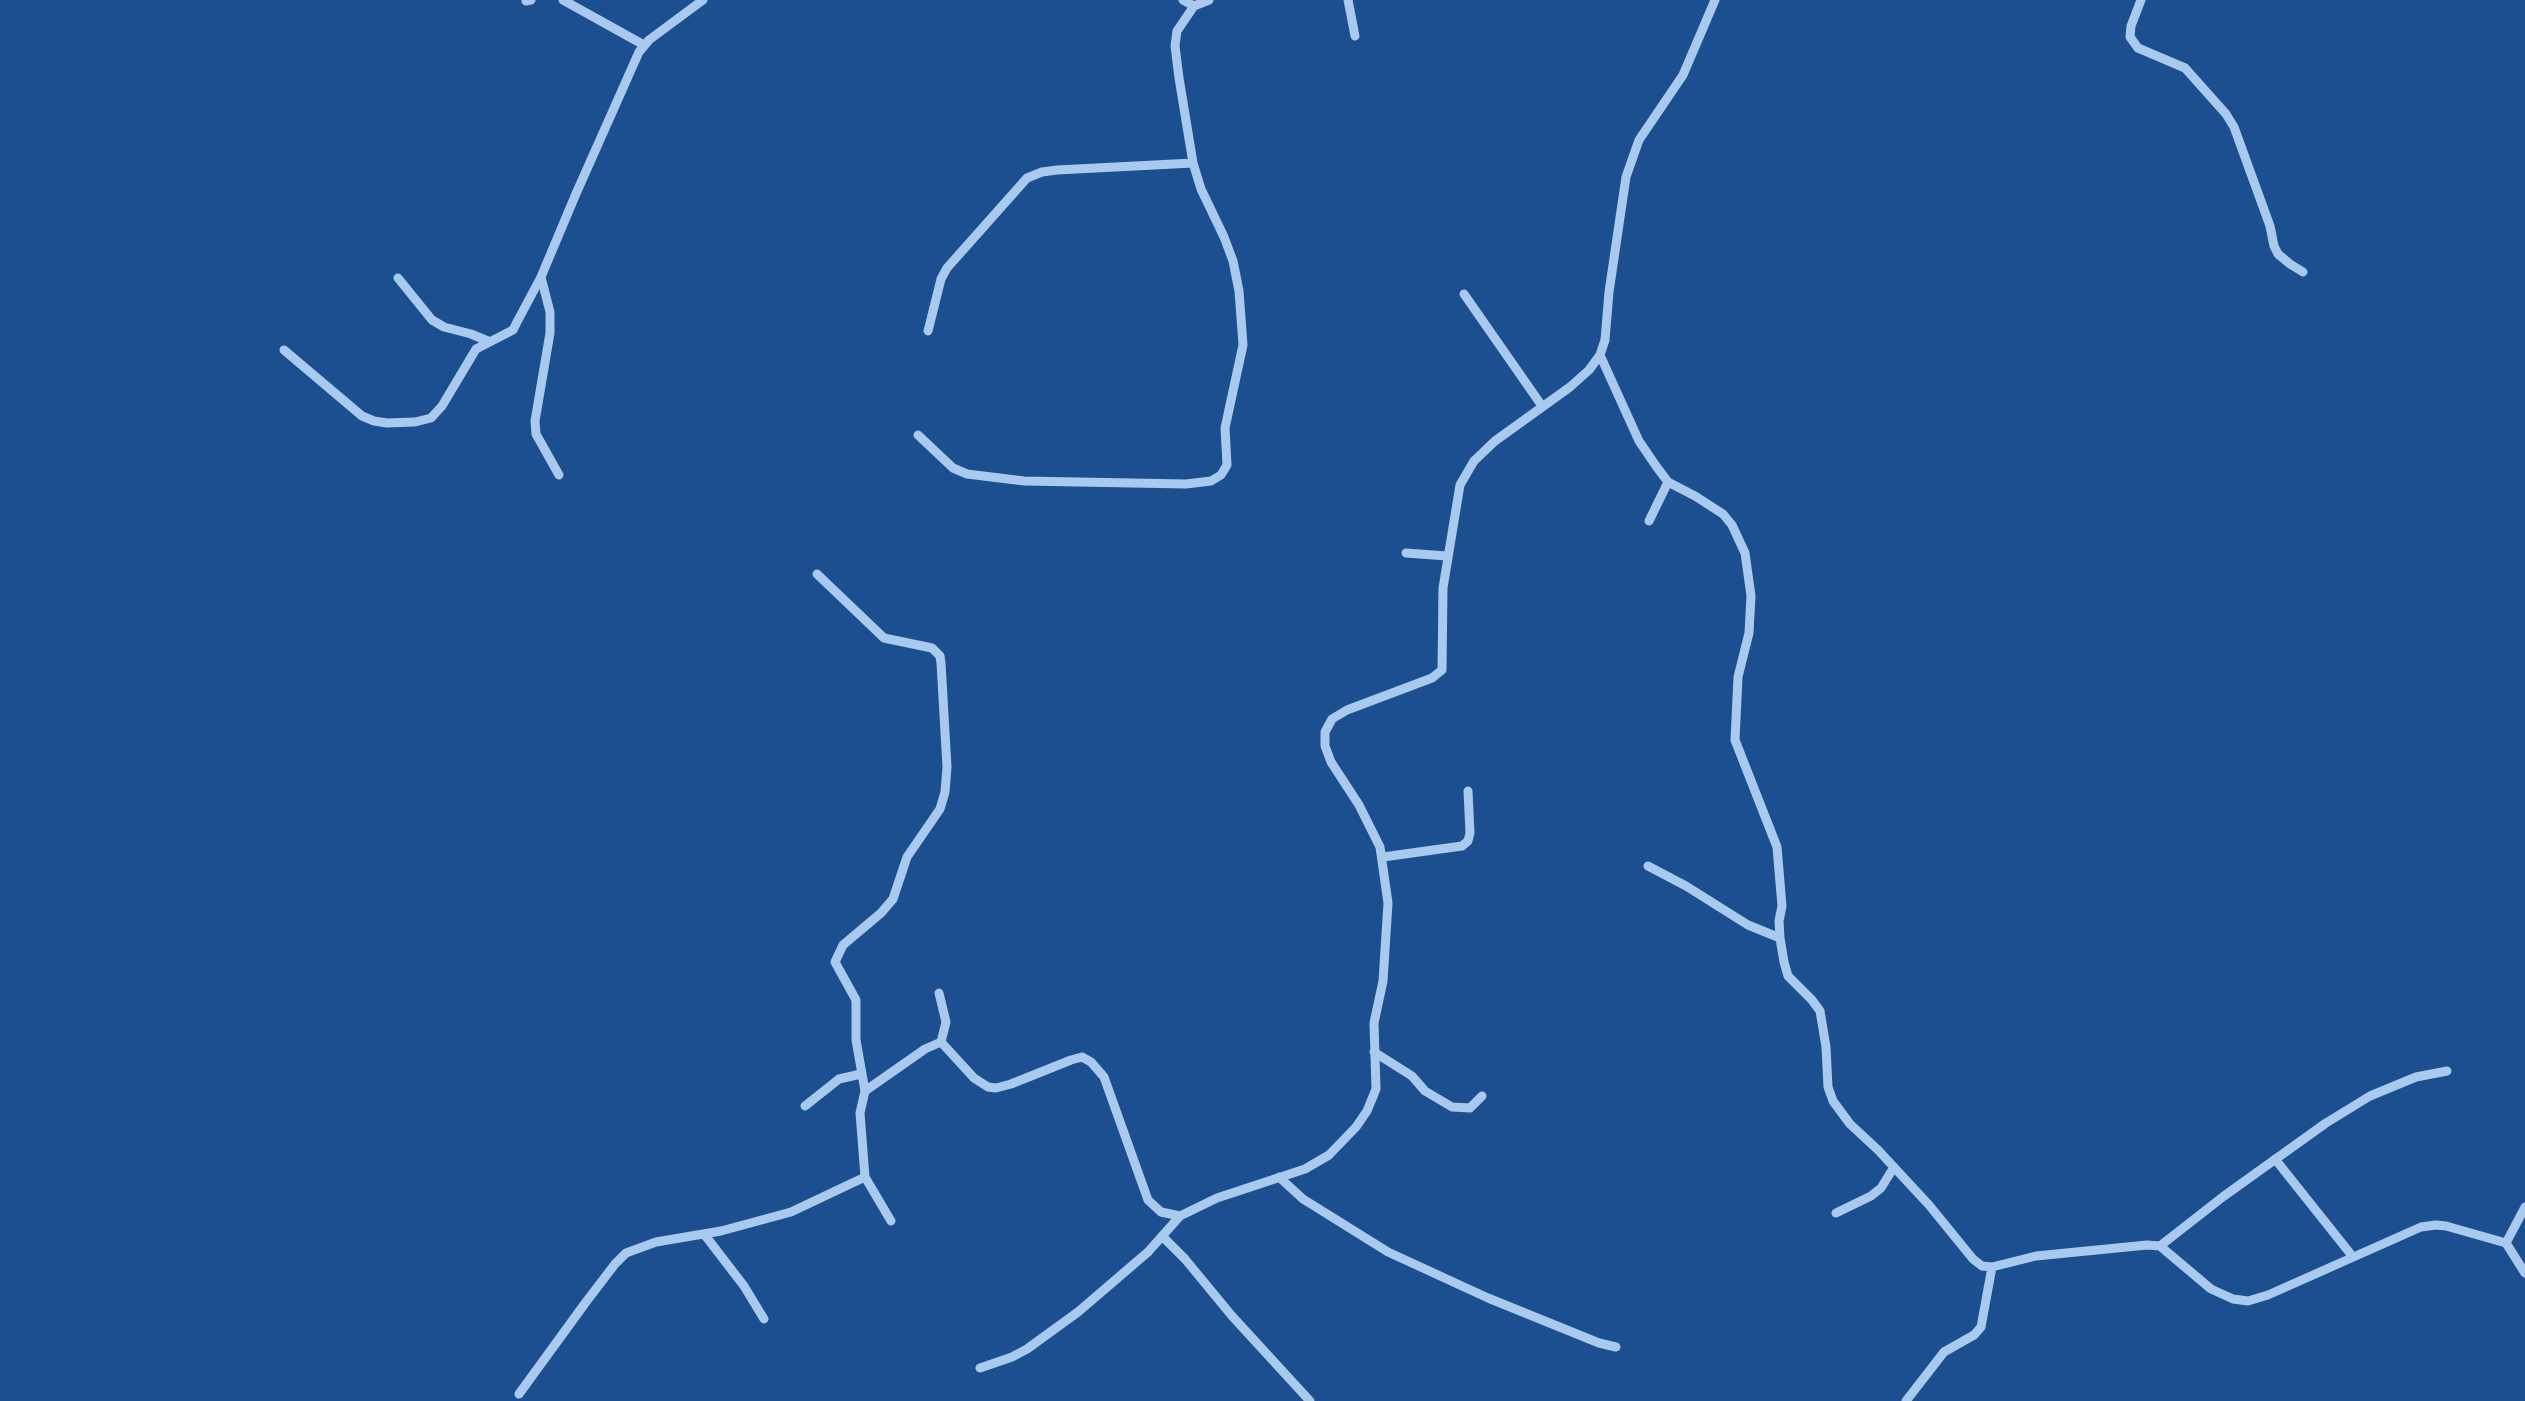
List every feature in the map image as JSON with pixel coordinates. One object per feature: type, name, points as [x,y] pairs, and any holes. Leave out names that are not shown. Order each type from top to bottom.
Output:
[{"type":"street","points":[[563,0],[644,45]]},
{"type":"street","points":[[284,350],[362,416],[374,421],[387,422],[415,422],[431,418],[442,406],[476,348],[513,330],[542,277],[626,79],[644,45],[703,0]]},
{"type":"street","points":[[1183,0],[1194,6]]},
{"type":"street","points":[[918,435],[953,468],[967,474],[1024,481],[1186,484],[1211,481],[1221,475],[1227,465],[1225,428],[1244,345],[1240,291],[1224,237],[1202,189],[1193,163],[1175,46],[1177,31],[1182,21],[1194,6],[1209,0]]},
{"type":"street","points":[[1348,0],[1355,36]]},
{"type":"street","points":[[980,1368],[1012,1357],[1063,1323],[1141,1258],[1180,1216],[1217,1198],[1304,1169],[1329,1155],[1356,1128],[1367,1111],[1376,1089],[1374,1023],[1383,981],[1388,903],[1383,857],[1368,821],[1331,762],[1325,746],[1325,732],[1332,719],[1347,710],[1440,673],[1444,667],[1443,588],[1460,485],[1474,460],[1495,441],[1589,370],[1600,355],[1605,340],[1609,292],[1626,177],[1639,140],[1683,75],[1715,0]]},
{"type":"street","points":[[2141,0],[2131,26],[2130,37],[2138,48],[2185,68],[2226,114],[2234,127],[2270,226],[2274,246],[2278,254],[2303,272]]},
{"type":"street","points":[[928,331],[940,279],[947,268],[1027,178],[1042,172],[1057,170],[1193,163]]},
{"type":"street","points":[[542,277],[550,312],[550,333],[535,421],[536,434],[559,476]]},
{"type":"street","points":[[398,278],[432,320],[444,327],[471,334],[488,341]]},
{"type":"street","points":[[1464,294],[1542,406]]},
{"type":"street","points":[[1600,355],[1639,441],[1668,482],[1723,514],[1732,525],[1745,553],[1751,596],[1749,624],[1738,677],[1735,740],[1777,848],[1782,906],[1779,921],[1780,938],[1788,976],[1812,1000],[1820,1011],[1826,1047],[1828,1087],[1833,1101],[1850,1124],[1929,1205],[1973,1259],[1982,1266],[1992,1267],[2036,1256],[2147,1245],[2160,1246],[2211,1290],[2233,1299],[2248,1301],[2268,1295],[2421,1227],[2446,1226],[2506,1243],[2525,1273]]},
{"type":"street","points":[[1649,520],[1668,482]]},
{"type":"street","points":[[1406,553],[1447,556]]},
{"type":"street","points":[[817,574],[884,638],[932,648],[940,656],[941,663],[947,767],[945,792],[940,809],[906,857],[892,900],[881,913],[843,946],[834,962],[856,1000],[856,1040],[865,1091],[860,1113],[866,1177],[891,1220]]},
{"type":"street","points":[[1383,857],[1462,846],[1468,841],[1470,832],[1468,790]]},
{"type":"street","points":[[1648,866],[1686,886],[1748,926],[1780,938]]},
{"type":"street","points":[[939,993],[946,1022],[941,1042]]},
{"type":"street","points":[[865,1091],[925,1049],[941,1042]]},
{"type":"street","points":[[941,1042],[974,1078],[988,1087],[996,1088],[1011,1084],[1071,1060],[1082,1058],[1091,1062],[1104,1077],[1148,1200],[1161,1212],[1180,1216]]},
{"type":"street","points":[[1374,1052],[1412,1076],[1425,1091],[1452,1107],[1470,1108],[1482,1096]]},
{"type":"street","points":[[2160,1246],[2275,1159],[2326,1123],[2370,1096],[2416,1077],[2447,1071]]},
{"type":"street","points":[[805,1106],[834,1082],[861,1074]]},
{"type":"street","points":[[2275,1159],[2353,1256]]},
{"type":"street","points":[[1836,1213],[1871,1196],[1881,1188],[1894,1167]]},
{"type":"street","points":[[519,1394],[597,1286],[626,1254],[656,1242],[751,1224],[791,1212],[866,1177]]},
{"type":"street","points":[[1280,1177],[1303,1199],[1388,1252],[1497,1302],[1599,1343],[1616,1347]]},
{"type":"street","points":[[2506,1243],[2525,1207]]},
{"type":"street","points":[[704,1234],[744,1286],[764,1319]]},
{"type":"street","points":[[1162,1236],[1185,1259],[1232,1316],[1310,1401]]},
{"type":"street","points":[[1906,1401],[1944,1352],[1974,1335],[1981,1327],[1992,1267]]}]
